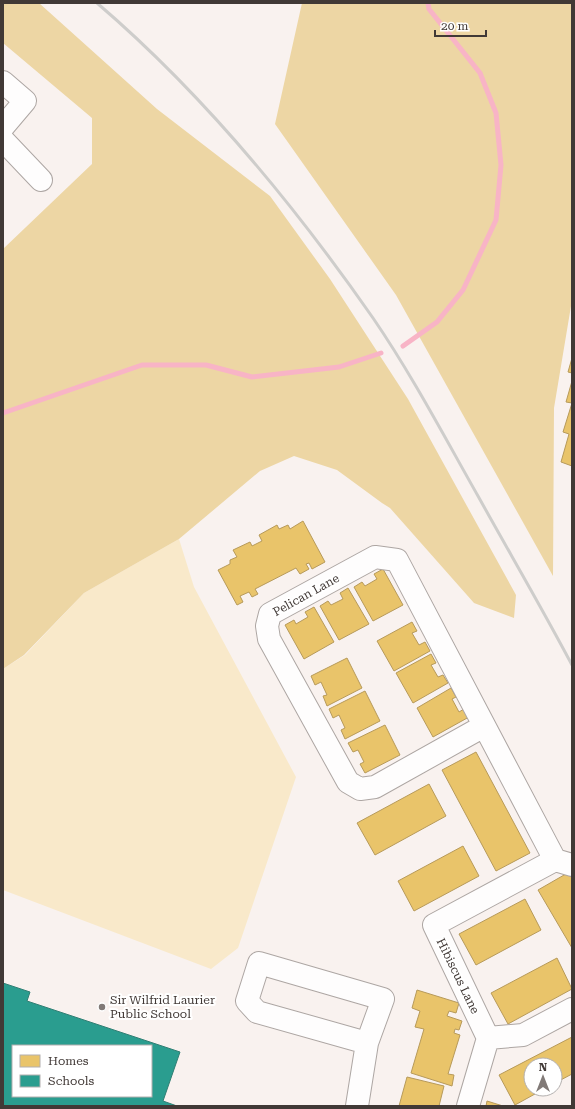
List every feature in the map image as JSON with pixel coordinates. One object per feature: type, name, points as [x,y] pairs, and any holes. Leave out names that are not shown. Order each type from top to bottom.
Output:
[{"type":"street","points":[[3,82],[25,101],[3,127]]},
{"type":"street","points":[[3,140],[41,180]]},
{"type":"street","name":"Pelican Lane","points":[[484,726],[375,787],[360,789],[348,782],[269,639],[267,626],[270,614],[375,557],[397,560],[484,726],[563,862]]},
{"type":"street","name":"Hibiscus Lane","points":[[488,1038],[434,925],[563,862]]},
{"type":"street","points":[[357,1106],[367,1043],[383,999],[259,963],[247,1001],[257,1012],[367,1043]]},
{"type":"street","points":[[468,1106],[488,1038],[523,1035],[572,1009]]},
{"type":"shaded area","points":[[3,3],[39,3],[157,109],[270,196],[330,279],[408,399],[516,595],[514,618],[474,603],[390,508],[337,470],[294,456],[260,471],[179,539],[84,593],[24,655],[3,669],[3,249],[92,164],[92,118],[3,43]]},
{"type":"shaded area","points":[[302,3],[572,3],[572,300],[554,408],[553,576],[396,295],[275,124]]},
{"type":"shaded area","points":[[179,539],[194,587],[296,777],[238,948],[211,969],[3,890],[3,669],[25,655],[84,593]]},
{"type":"building: Homes","points":[[572,358],[572,373],[568,372]]},
{"type":"building: Homes","points":[[572,381],[572,403],[566,402]]},
{"type":"building: Homes","points":[[572,403],[572,466],[561,462],[569,434],[563,432]]},
{"type":"building: Homes","points":[[303,521],[325,562],[312,569],[309,563],[306,564],[309,569],[300,574],[296,568],[255,589],[258,594],[252,597],[249,592],[240,596],[243,602],[237,605],[218,570],[230,564],[230,560],[237,557],[233,550],[250,542],[252,546],[262,541],[259,535],[277,525],[279,529],[288,525],[290,529]]},
{"type":"building: Homes","points":[[383,569],[403,605],[373,621],[354,587],[362,582],[365,586],[377,579],[374,574]]},
{"type":"building: Homes","points":[[348,588],[369,624],[339,640],[320,606],[328,601],[331,605],[343,599],[340,593]]},
{"type":"building: Homes","points":[[314,607],[334,642],[304,659],[285,625],[294,620],[296,624],[308,617],[305,612]]},
{"type":"building: Homes","points":[[412,622],[417,631],[412,633],[419,645],[425,642],[430,651],[394,671],[377,641]]},
{"type":"building: Homes","points":[[431,654],[436,663],[431,665],[438,677],[443,675],[448,683],[413,703],[396,673]]},
{"type":"building: Homes","points":[[347,658],[362,688],[327,706],[323,696],[327,695],[321,682],[315,685],[311,676]]},
{"type":"building: Homes","points":[[451,688],[456,697],[452,699],[459,712],[464,709],[469,717],[433,737],[417,708]]},
{"type":"building: Homes","points":[[365,691],[380,721],[345,739],[341,730],[345,728],[339,715],[333,718],[329,709]]},
{"type":"building: Homes","points":[[385,725],[400,755],[365,773],[360,764],[364,762],[358,750],[353,752],[348,743]]},
{"type":"building: Homes","points":[[476,752],[530,853],[496,871],[442,770]]},
{"type":"building: Homes","points":[[429,784],[446,816],[375,855],[357,823]]},
{"type":"building: Homes","points":[[463,846],[479,876],[414,911],[398,881]]},
{"type":"building: Homes","points":[[571,871],[572,873],[572,948],[538,890]]},
{"type":"building: Homes","points":[[525,899],[541,930],[476,965],[459,934]]},
{"type":"building: Homes","points":[[557,958],[572,989],[508,1024],[491,993]]},
{"type":"building: Homes","points":[[417,990],[459,1003],[456,1013],[449,1011],[447,1016],[462,1021],[459,1030],[455,1029],[454,1033],[460,1035],[448,1074],[454,1075],[452,1086],[411,1073],[424,1029],[415,1027],[420,1011],[412,1008]]},
{"type":"building: Homes","points":[[572,1037],[572,1074],[563,1079],[563,1057],[534,1057]]},
{"type":"building: Homes","points":[[523,1063],[523,1097],[530,1097],[515,1105],[499,1075]]},
{"type":"building: Homes","points":[[407,1077],[444,1086],[439,1106],[399,1106]]},
{"type":"building: Homes","points":[[487,1101],[503,1106],[486,1106]]},
{"type":"building: Schools","points":[[3,983],[30,992],[27,1001],[180,1052],[163,1101],[177,1106],[3,1106]]},
{"type":"waterway","points":[[403,346],[437,322],[463,290],[496,220],[501,165],[496,113],[480,73],[429,9],[428,3]]},
{"type":"waterway","points":[[3,413],[142,365],[206,365],[252,377],[339,367],[381,353]]},
{"type":"railway","points":[[97,3],[136,37],[209,112],[279,193],[343,276],[373,318],[440,428],[572,665]]},
{"type":"place","name":"Sir Wilfrid Laurier Public School","points":[[102,1007]]}]
